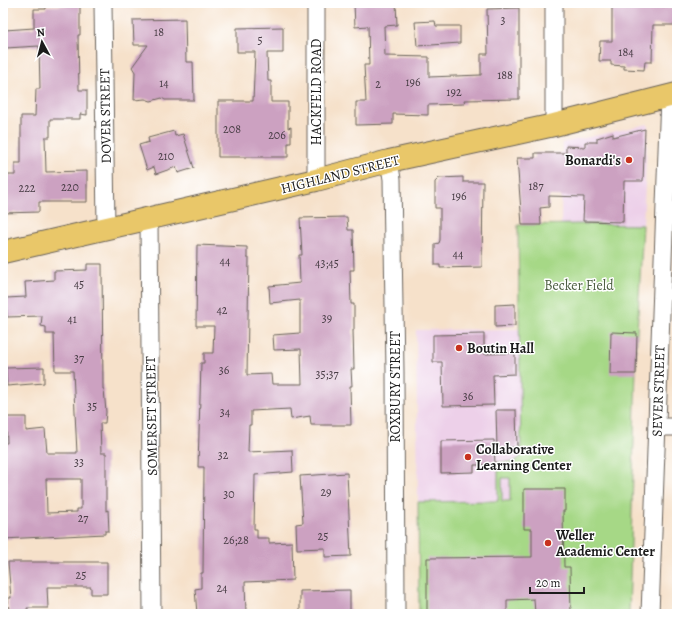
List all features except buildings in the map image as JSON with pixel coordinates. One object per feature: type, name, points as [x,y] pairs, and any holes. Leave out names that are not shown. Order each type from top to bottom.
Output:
[{"type":"highway","name":"HIGHLAND STREET","points":[[3,252],[316,180],[389,161],[554,125],[673,95]]},
{"type":"street","name":"DOVER STREET","points":[[103,3],[106,228]]},
{"type":"street","name":"HACKFELD ROAD","points":[[316,3],[316,180]]},
{"type":"street","points":[[554,3],[554,125]]},
{"type":"street","name":"SEVER STREET","points":[[650,614],[657,427],[673,95]]},
{"type":"street","name":"ROXBURY STREET","points":[[389,161],[392,179],[396,371],[396,614]]},
{"type":"street","name":"SOMERSET STREET","points":[[149,219],[152,614]]},
{"type":"street","points":[[657,427],[677,427]]},
{"type":"shaded area","points":[[648,124],[643,225],[561,225],[562,143]]},
{"type":"shaded area","points":[[519,329],[521,466],[629,614],[419,614],[521,500],[418,502],[416,330]]},
{"type":"green space","name":"Becker Field","points":[[518,225],[643,225],[637,333],[629,614],[419,614],[418,502],[498,501],[498,462],[513,462],[521,457]],"holes":[[[502,478],[510,478],[510,501],[502,501]]]},
{"type":"place","name":"Bonardi's","points":[[629,160]]},
{"type":"place","name":"Boutin Hall","points":[[459,348]]},
{"type":"place","name":"Collaborative Learning Center","points":[[468,457]]},
{"type":"place","name":"Weller Academic Center","points":[[548,543]]}]
